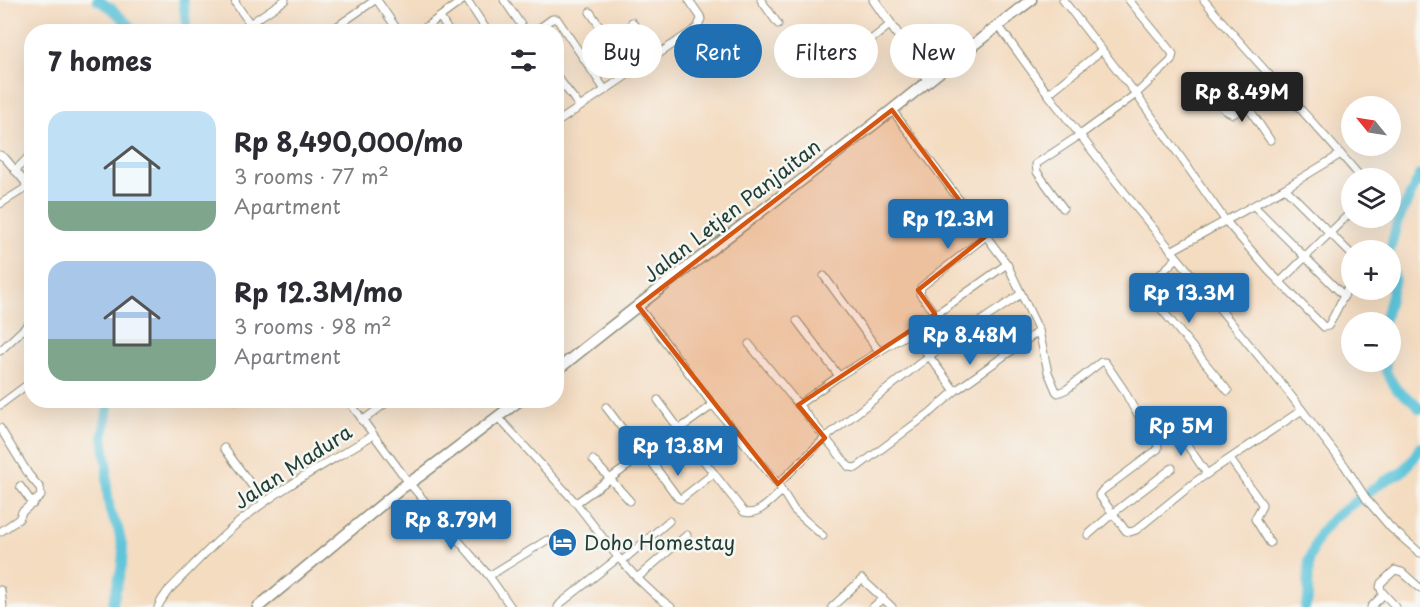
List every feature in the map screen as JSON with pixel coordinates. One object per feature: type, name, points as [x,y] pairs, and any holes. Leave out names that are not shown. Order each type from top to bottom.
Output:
[{"type":"highway","name":"Jalan Letjen Panjaitan","points":[[564,364],[1031,0]]},
{"type":"highway","points":[[258,607],[409,483],[510,408]]},
{"type":"main road","points":[[874,0],[891,24]]},
{"type":"main road","points":[[0,591],[2,607]]},
{"type":"street","points":[[235,0],[251,23],[285,0]]},
{"type":"street","points":[[341,24],[376,0],[393,24]]},
{"type":"street","points":[[430,24],[465,0],[482,24]]},
{"type":"street","points":[[504,0],[520,24]]},
{"type":"street","points":[[662,52],[699,26],[700,16],[689,0]]},
{"type":"street","points":[[761,0],[778,24]]},
{"type":"street","points":[[1063,0],[1136,94],[1225,220],[1280,282],[1324,327],[1330,323],[1342,300]]},
{"type":"street","points":[[1063,208],[1037,172],[1036,164],[1136,94],[1171,61],[1173,54],[1129,0]]},
{"type":"street","points":[[1171,251],[1254,206],[1341,154],[1277,85],[1204,0]]},
{"type":"street","points":[[590,12],[598,24]]},
{"type":"street","points":[[440,17],[444,24]]},
{"type":"street","points":[[545,24],[552,19],[557,20],[560,24]]},
{"type":"street","points":[[878,34],[890,25]]},
{"type":"street","points":[[998,26],[1048,94],[1171,251],[1302,410],[1345,466],[1367,500],[1391,528],[1420,553]]},
{"type":"street","points":[[564,30],[605,90]]},
{"type":"street","points":[[1048,94],[1102,50]]},
{"type":"street","points":[[564,117],[622,78]]},
{"type":"street","points":[[1211,93],[1231,114],[1248,107],[1277,85]]},
{"type":"street","points":[[564,86],[579,107]]},
{"type":"street","points":[[1248,107],[1270,140]]},
{"type":"street","points":[[892,110],[1007,264],[1039,331],[1048,372],[1056,391],[1058,393],[1067,389],[1103,361],[1107,363],[1156,441],[1158,449],[1099,495],[1126,531],[1136,530],[1207,474],[1302,410]]},
{"type":"street","points":[[0,155],[24,181]]},
{"type":"street","points":[[1343,156],[1353,168]]},
{"type":"street","points":[[15,171],[24,161]]},
{"type":"street","points":[[1285,188],[1341,244]]},
{"type":"street","points":[[0,204],[24,189]]},
{"type":"street","points":[[1254,206],[1341,293]]},
{"type":"street","points":[[1280,282],[1341,222]]},
{"type":"street","points":[[935,314],[920,294],[921,287],[986,236]]},
{"type":"street","points":[[1177,258],[1145,289],[1228,391]]},
{"type":"street","points":[[798,405],[839,376],[911,332],[1007,264]]},
{"type":"street","points":[[824,276],[879,351]]},
{"type":"street","points":[[778,484],[825,438],[929,356],[1021,294]]},
{"type":"street","points":[[638,306],[713,405],[778,484],[794,510],[823,536]]},
{"type":"street","points":[[797,321],[839,376]]},
{"type":"street","points":[[0,351],[24,328]]},
{"type":"street","points":[[748,344],[849,468],[856,468],[1039,331]]},
{"type":"street","points":[[911,332],[956,391]]},
{"type":"street","points":[[0,405],[24,387]]},
{"type":"street","points":[[658,400],[744,512],[750,514],[756,512],[782,491]]},
{"type":"street","points":[[576,502],[713,405]]},
{"type":"street","points":[[606,407],[678,498],[685,498],[714,473]]},
{"type":"street","points":[[353,408],[409,483],[489,576],[511,607]]},
{"type":"street","points":[[362,421],[379,408]]},
{"type":"street","points":[[498,417],[576,502],[637,578],[671,607]]},
{"type":"street","points":[[1146,428],[1174,426],[1207,474]]},
{"type":"street","points":[[0,428],[41,491],[41,496],[22,512],[19,519],[0,532]]},
{"type":"street","name":"Jalan Madura","points":[[158,607],[167,592],[227,532],[264,502],[373,435]]},
{"type":"street","points":[[224,448],[264,502]]},
{"type":"street","points":[[593,459],[630,501]]},
{"type":"street","points":[[1230,459],[1262,504],[1255,519],[1270,543]]},
{"type":"street","points":[[1088,535],[1172,468]]},
{"type":"street","points":[[20,486],[33,504]]},
{"type":"street","points":[[558,607],[669,521]]},
{"type":"street","points":[[637,578],[687,535]]},
{"type":"street","points":[[489,576],[547,540]]},
{"type":"street","points":[[1396,607],[1380,587],[1381,583],[1397,569],[1420,588]]},
{"type":"street","points":[[832,607],[862,579],[892,607]]},
{"type":"street","points":[[1371,607],[1384,594]]},
{"type":"street","points":[[873,607],[883,598]]},
{"type":"highlighted area","points":[[892,110],[986,236],[918,290],[935,314],[798,405],[825,438],[778,484],[638,306]]},
{"type":"waterway","points":[[97,0],[111,8],[128,24]]},
{"type":"waterway","points":[[183,0],[186,24]]},
{"type":"waterway","points":[[1393,240],[1397,223],[1420,175]]},
{"type":"waterway","points":[[1387,312],[1390,300]]},
{"type":"waterway","points":[[1386,372],[1397,390],[1420,409]]},
{"type":"waterway","points":[[108,408],[103,438],[107,463],[107,489],[110,512],[118,528],[123,550],[122,565],[112,607]]},
{"type":"waterway","points":[[1305,607],[1308,600],[1309,560],[1319,535],[1333,518],[1381,483],[1402,472],[1420,447]]},
{"type":"place","name":"Doho Homestay","points":[[563,543]]}]
